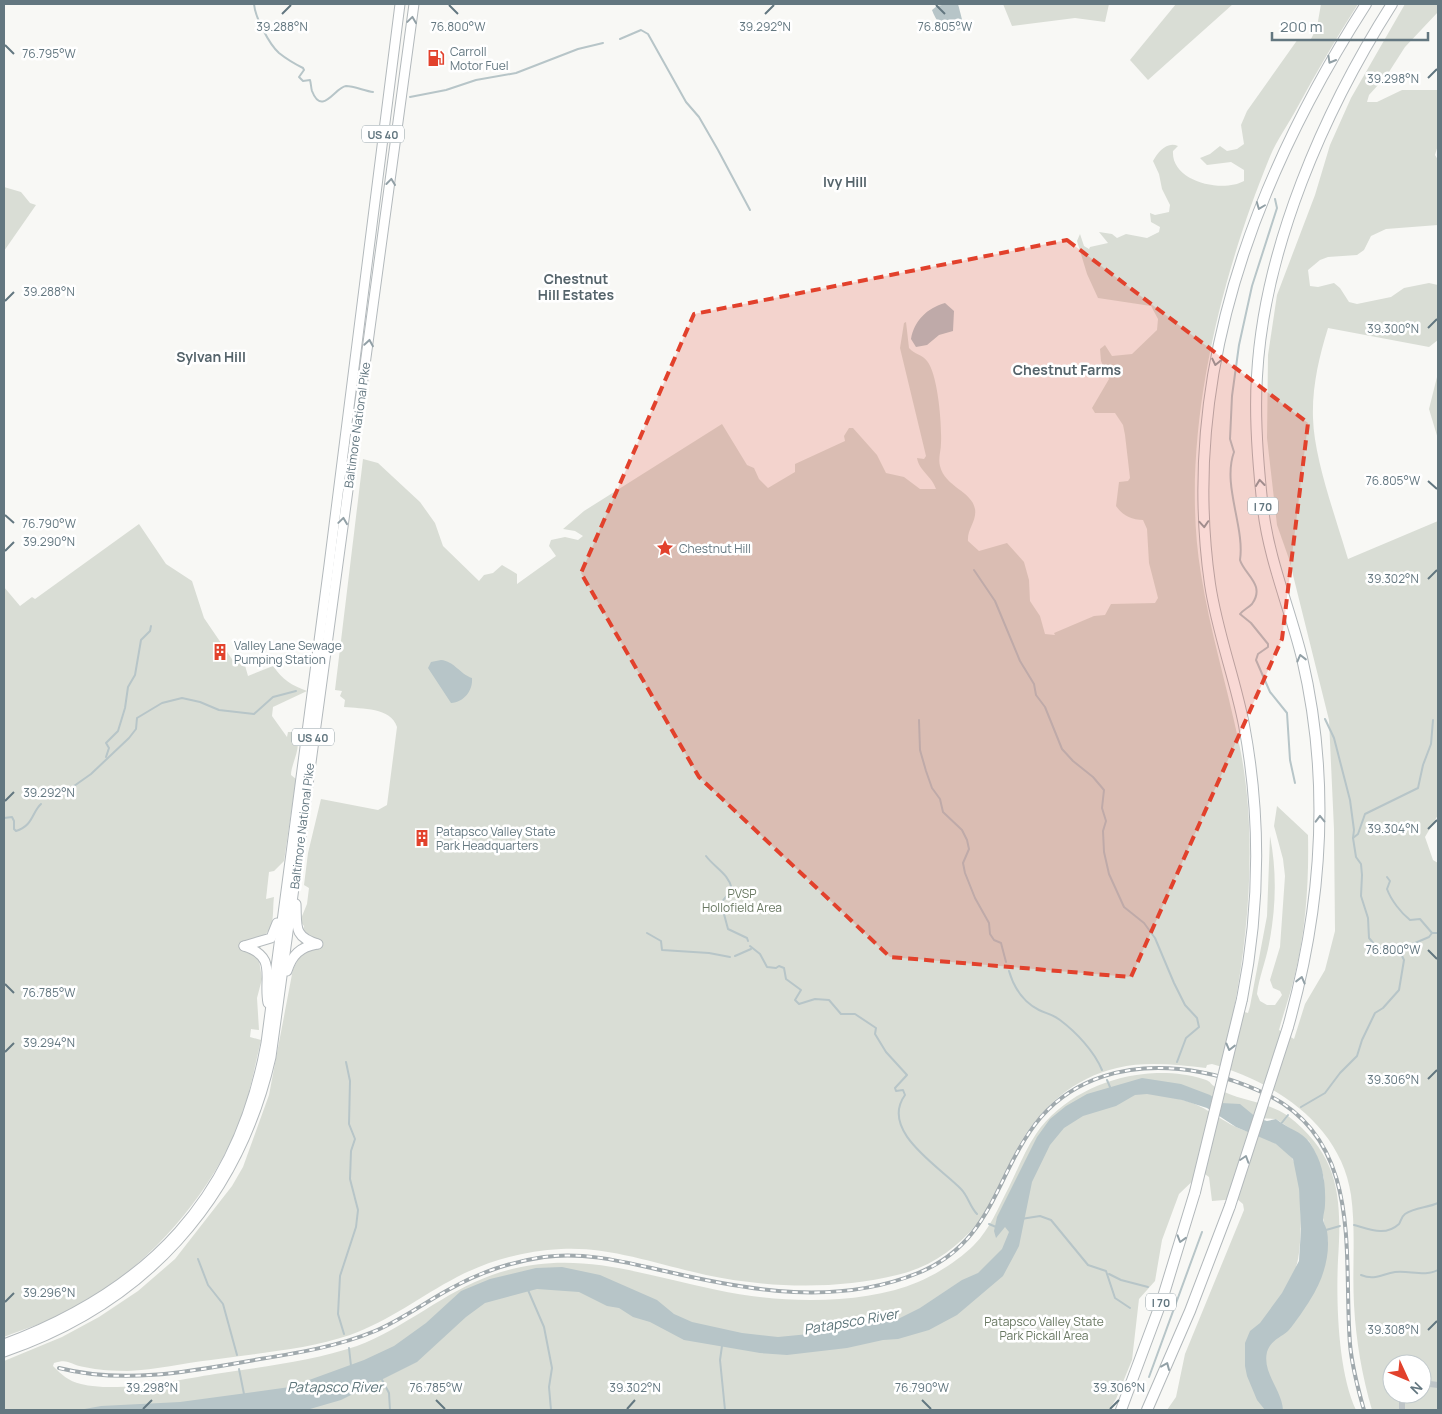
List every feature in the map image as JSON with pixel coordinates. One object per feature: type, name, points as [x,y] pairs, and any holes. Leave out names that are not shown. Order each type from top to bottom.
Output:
[{"type":"highway","name":"I 70","points":[[1121,1410],[1162,1300],[1195,1192],[1242,999],[1250,956],[1255,906],[1256,825],[1253,781],[1244,726],[1217,617],[1207,564],[1203,511],[1205,434],[1215,366],[1232,289],[1256,215],[1284,148],[1301,114],[1366,4]]},
{"type":"highway","name":"I 70","points":[[1147,1410],[1190,1310],[1230,1206],[1288,1027],[1303,970],[1313,913],[1320,836],[1319,782],[1313,716],[1302,659],[1272,554],[1263,512],[1256,436],[1257,375],[1267,301],[1275,267],[1309,162],[1340,93],[1392,4]]},
{"type":"main road","name":"Baltimore National Pike","points":[[4,1344],[79,1311],[126,1281],[158,1253],[189,1219],[217,1179],[243,1126],[259,1076],[270,1016],[288,881],[400,4]]},
{"type":"main road","name":"Baltimore National Pike","points":[[4,1352],[57,1330],[107,1302],[152,1267],[198,1218],[232,1166],[258,1107],[270,1058],[279,998],[414,4]]},
{"type":"main road","points":[[279,998],[291,959],[304,948],[318,944],[304,938],[298,931],[295,874]]},
{"type":"main road","points":[[270,1016],[267,998],[267,964],[260,953],[244,946],[267,941],[274,934],[280,902],[288,881]]},
{"type":"highlighted area","points":[[1067,240],[1308,423],[1282,639],[1131,977],[890,957],[699,777],[581,573],[694,314]]},
{"type":"green space","points":[[1003,4],[1109,4],[1105,22],[1075,18],[1012,26]]},
{"type":"green space","points":[[1176,4],[1233,4],[1148,80],[1130,60]]},
{"type":"green space","name":"PVSP Hollofield Area","points":[[1321,4],[1358,4],[1279,139],[1269,159],[1251,206],[1234,257],[1208,363],[1195,471],[1196,523],[1201,574],[1239,743],[1245,775],[1248,808],[1250,842],[1247,910],[1240,977],[1234,1009],[1248,1013],[1250,1006],[1267,916],[1270,836],[1275,876],[1273,917],[1269,944],[1257,994],[1260,1001],[1267,1005],[1275,1005],[1282,995],[1280,991],[1273,988],[1270,980],[1280,947],[1285,876],[1283,859],[1274,826],[1277,806],[1308,835],[1308,870],[1302,940],[1279,1030],[1294,1039],[1305,1004],[1325,970],[1335,931],[1334,829],[1329,720],[1289,559],[1277,525],[1267,438],[1268,355],[1277,295],[1315,195],[1330,145],[1351,98],[1405,4],[1438,4],[1438,12],[1405,47],[1387,75],[1369,95],[1367,102],[1377,102],[1402,90],[1438,90],[1438,145],[1435,155],[1438,160],[1438,225],[1386,229],[1371,236],[1364,250],[1357,255],[1328,257],[1320,260],[1308,270],[1310,286],[1318,287],[1334,283],[1340,288],[1349,302],[1357,304],[1391,297],[1404,288],[1429,283],[1438,285],[1438,340],[1429,347],[1328,328],[1317,372],[1313,418],[1321,470],[1348,559],[1438,521],[1438,815],[1425,837],[1433,860],[1438,863],[1438,1410],[1372,1410],[1360,1358],[1355,1318],[1351,1195],[1345,1170],[1334,1148],[1319,1128],[1301,1110],[1281,1095],[1259,1082],[1236,1072],[1212,1064],[1207,1065],[1206,1068],[1162,1064],[1128,1066],[1102,1072],[1060,1096],[1028,1131],[1019,1145],[990,1205],[977,1224],[951,1249],[931,1262],[909,1272],[850,1283],[802,1286],[778,1285],[706,1275],[597,1250],[547,1250],[507,1257],[482,1266],[444,1284],[392,1316],[350,1335],[316,1344],[138,1370],[100,1370],[63,1361],[54,1363],[53,1366],[76,1383],[112,1387],[166,1382],[305,1360],[357,1346],[375,1338],[474,1282],[521,1267],[550,1263],[578,1263],[605,1266],[717,1290],[765,1298],[791,1300],[845,1299],[896,1290],[940,1271],[962,1256],[980,1239],[994,1217],[1032,1140],[1057,1110],[1084,1092],[1113,1080],[1144,1074],[1166,1073],[1189,1075],[1203,1079],[1234,1096],[1280,1111],[1305,1131],[1328,1163],[1338,1198],[1337,1296],[1342,1357],[1345,1376],[1356,1410],[1167,1410],[1176,1397],[1185,1354],[1244,1210],[1243,1204],[1237,1199],[1212,1201],[1209,1177],[1202,1172],[1179,1194],[1162,1240],[1155,1281],[1139,1299],[1132,1360],[1116,1399],[1109,1410],[4,1410],[4,1361],[62,1337],[99,1317],[138,1291],[175,1259],[232,1186],[243,1167],[269,1095],[293,969],[297,962],[304,926],[300,921],[307,904],[309,888],[304,885],[308,853],[321,799],[378,810],[387,805],[397,727],[394,720],[375,710],[344,707],[345,700],[340,696],[342,691],[335,690],[363,459],[378,463],[420,502],[435,523],[443,546],[479,581],[484,575],[493,573],[502,565],[517,574],[517,584],[556,556],[549,546],[551,540],[565,537],[578,540],[583,536],[575,531],[563,529],[584,511],[722,424],[747,465],[754,468],[759,479],[768,488],[795,472],[795,464],[845,441],[844,436],[849,428],[853,428],[877,455],[886,473],[904,477],[920,489],[936,489],[918,463],[917,458],[924,459],[926,456],[900,348],[904,323],[906,322],[909,348],[925,359],[931,368],[937,388],[941,424],[940,466],[947,479],[969,498],[975,509],[975,517],[968,541],[979,551],[1007,543],[1024,562],[1029,580],[1030,601],[1040,616],[1045,634],[1055,635],[1054,633],[1094,616],[1105,615],[1111,604],[1155,603],[1158,598],[1149,563],[1147,529],[1143,520],[1128,516],[1116,506],[1119,482],[1128,481],[1130,478],[1123,425],[1115,413],[1095,413],[1092,408],[1109,379],[1101,361],[1100,349],[1105,345],[1112,356],[1132,354],[1157,330],[1158,319],[1151,306],[1098,298],[1087,274],[1077,241],[1080,234],[1084,246],[1089,249],[1090,247],[1108,243],[1099,232],[1112,234],[1117,238],[1126,234],[1147,238],[1159,232],[1160,227],[1151,222],[1150,213],[1155,215],[1169,212],[1170,205],[1162,189],[1159,174],[1153,161],[1160,151],[1167,146],[1178,146],[1173,151],[1175,162],[1180,170],[1200,182],[1224,186],[1244,181],[1244,170],[1231,162],[1207,165],[1200,158],[1210,154],[1220,146],[1227,151],[1237,149],[1244,144],[1241,125],[1247,111],[1298,39],[1311,39],[1317,27]],"holes":[[[1174,1098],[1221,1103],[1257,1118],[1276,1119],[1309,1141],[1316,1154],[1324,1178],[1323,1218],[1328,1242],[1296,1267],[1300,1245],[1301,1212],[1298,1179],[1292,1158],[1286,1151],[1270,1140],[1233,1126],[1195,1104]]]},
{"type":"green space","points":[[4,187],[21,192],[30,203],[36,205],[4,251]]},
{"type":"green space","points":[[1438,373],[1438,439],[1429,409]]},
{"type":"green space","points":[[139,524],[166,564],[192,581],[204,618],[234,662],[240,659],[244,662],[248,676],[273,666],[288,682],[307,691],[273,707],[272,716],[287,737],[288,732],[293,732],[298,742],[298,747],[291,775],[296,779],[284,861],[274,871],[269,872],[266,899],[274,897],[272,920],[270,929],[262,936],[259,960],[262,979],[257,998],[259,1030],[251,1029],[250,1037],[261,1040],[246,1103],[234,1135],[218,1166],[198,1197],[175,1226],[123,1276],[94,1297],[57,1317],[4,1337],[4,587],[20,606],[32,597],[35,599]]},
{"type":"water","points":[[958,4],[964,27],[949,30],[937,20],[932,10],[937,6]]},
{"type":"water","points":[[945,303],[954,311],[953,331],[939,335],[927,345],[916,347],[911,339],[918,321],[933,308]]},
{"type":"water","points":[[441,660],[450,663],[472,678],[471,687],[467,695],[456,702],[451,703],[428,668],[431,662]]},
{"type":"water","name":"Patapsco River","points":[[1142,1078],[1181,1084],[1210,1095],[1221,1103],[1240,1104],[1257,1118],[1267,1121],[1276,1119],[1307,1139],[1318,1158],[1323,1173],[1325,1189],[1323,1220],[1327,1231],[1328,1249],[1325,1267],[1319,1284],[1303,1312],[1288,1331],[1271,1345],[1267,1352],[1267,1367],[1282,1403],[1283,1410],[1265,1410],[1257,1400],[1247,1376],[1245,1343],[1250,1331],[1260,1323],[1282,1293],[1299,1261],[1301,1229],[1299,1189],[1293,1159],[1276,1144],[1236,1127],[1207,1108],[1182,1100],[1147,1094],[1135,1095],[1116,1106],[1083,1116],[1064,1128],[1050,1145],[1032,1182],[1019,1246],[1003,1276],[957,1315],[929,1330],[898,1339],[883,1340],[847,1348],[787,1355],[760,1353],[684,1340],[650,1322],[633,1317],[619,1308],[607,1306],[579,1292],[537,1289],[485,1303],[466,1317],[417,1362],[341,1400],[310,1409],[79,1410],[101,1406],[180,1402],[290,1387],[364,1360],[394,1346],[426,1323],[461,1291],[490,1279],[536,1268],[562,1267],[600,1275],[657,1300],[674,1314],[692,1322],[742,1333],[778,1337],[840,1331],[860,1325],[898,1319],[920,1308],[962,1280],[978,1273],[1002,1249],[1009,1232],[1005,1227],[996,1238],[994,1231],[997,1217],[1037,1137],[1050,1119],[1066,1106],[1087,1094]]},
{"type":"waterway","points":[[254,4],[260,23],[271,43],[279,53],[303,68],[304,70],[299,77],[303,81],[310,80],[312,91],[320,101],[329,99],[346,86],[373,92]]},
{"type":"waterway","points":[[620,39],[641,30],[648,34],[686,102],[699,117],[750,210]]},
{"type":"waterway","points":[[410,97],[446,90],[476,80],[516,73],[578,49],[603,43]]},
{"type":"waterway","points":[[1275,199],[1277,208],[1252,286],[1239,345],[1232,396],[1230,439],[1234,452],[1231,478],[1241,547],[1240,560],[1253,580],[1257,591],[1252,604],[1240,614],[1251,623],[1268,644],[1268,647],[1258,654],[1256,660],[1270,692],[1287,713],[1290,760],[1295,783]]},
{"type":"waterway","points":[[974,570],[995,601],[1020,661],[1034,684],[1036,695],[1045,707],[1062,749],[1073,761],[1093,777],[1104,790],[1102,808],[1106,821],[1103,831],[1104,852],[1109,874],[1124,907],[1144,923],[1155,938],[1185,1005],[1197,1018],[1199,1027],[1186,1038],[1177,1062]]},
{"type":"waterway","points":[[106,757],[109,748],[106,743],[118,731],[125,708],[128,687],[135,675],[141,640],[150,631],[151,626]]},
{"type":"waterway","points":[[57,798],[91,774],[129,738],[136,729],[137,718],[162,703],[182,698],[200,702],[219,710],[254,714],[273,697],[296,691]]},
{"type":"waterway","points":[[1301,1107],[1325,1093],[1340,1073],[1357,1056],[1362,1040],[1375,1013],[1383,1008],[1399,990],[1404,960],[1402,956],[1375,945],[1369,938],[1368,918],[1361,896],[1361,864],[1356,857],[1353,838],[1354,830],[1350,800],[1334,738],[1325,719]]},
{"type":"waterway","points":[[919,720],[920,750],[932,788],[940,799],[943,812],[962,830],[967,840],[969,849],[963,863],[965,873],[975,898],[989,923],[990,934],[994,940],[1001,943],[1006,962]]},
{"type":"waterway","points":[[1353,838],[1358,834],[1365,814],[1418,788],[1423,765],[1431,744],[1433,720]]},
{"type":"waterway","points":[[4,818],[12,817],[14,829],[16,831],[22,829],[41,804]]},
{"type":"waterway","points":[[706,856],[725,875],[732,889],[721,903],[728,929],[747,938],[748,941]]},
{"type":"waterway","points":[[1387,877],[1390,881],[1387,889],[1400,910],[1410,920],[1420,919],[1432,933]]},
{"type":"waterway","points":[[647,933],[661,941],[662,950],[709,953],[730,957]]},
{"type":"waterway","points":[[1402,956],[1408,946],[1429,937],[1432,933],[1438,933]]},
{"type":"waterway","points":[[750,946],[760,954],[767,967],[776,968],[779,966],[784,968],[786,979],[801,990],[795,1000],[799,1004],[815,999],[829,1000],[841,1014],[855,1014],[876,1028],[875,1034],[886,1052],[907,1075],[895,1088],[896,1091],[903,1090],[905,1095],[899,1108],[900,1122],[906,1135],[927,1159],[961,1189],[977,1214]]},
{"type":"waterway","points":[[735,956],[751,949]]},
{"type":"waterway","points":[[1009,971],[1016,989],[1024,999],[1033,1007],[1058,1018],[1072,1030],[1084,1042],[1102,1070]]},
{"type":"waterway","points":[[344,1334],[338,1314],[340,1276],[356,1227],[358,1210],[350,1179],[351,1151],[355,1139],[349,1124],[350,1081],[346,1062]]},
{"type":"waterway","points":[[1107,1080],[1110,1087]]},
{"type":"waterway","points":[[1280,1125],[1288,1115]]},
{"type":"waterway","points":[[1354,1225],[1377,1231],[1388,1230],[1399,1224],[1405,1214],[1438,1203]]},
{"type":"waterway","points":[[1021,1219],[1040,1216],[1051,1220],[1088,1265],[1106,1271],[1115,1298],[1130,1308]]},
{"type":"waterway","points":[[989,1224],[996,1227]]},
{"type":"waterway","points":[[1326,1230],[1340,1226]]},
{"type":"waterway","points":[[1149,1377],[1202,1232]]},
{"type":"waterway","points":[[198,1259],[208,1285],[223,1304],[237,1355]]},
{"type":"waterway","points":[[1361,1275],[1374,1277],[1395,1272],[1428,1273],[1438,1270]]},
{"type":"waterway","points":[[1109,1274],[1121,1280],[1148,1287]]},
{"type":"waterway","points":[[528,1290],[544,1327],[552,1368],[549,1387],[551,1410]]},
{"type":"waterway","points":[[722,1346],[720,1360],[725,1410]]},
{"type":"waterway","points":[[349,1348],[351,1366]]},
{"type":"waterway","points":[[239,1369],[244,1394]]},
{"type":"waterway","points":[[381,1378],[389,1393],[390,1410]]},
{"type":"railway","points":[[59,1368],[109,1375],[160,1374],[210,1368],[318,1348],[347,1341],[385,1327],[448,1290],[483,1273],[507,1265],[544,1257],[575,1256],[607,1259],[731,1285],[794,1292],[825,1292],[887,1283],[918,1273],[944,1260],[963,1243],[979,1224],[1026,1138],[1041,1117],[1055,1103],[1070,1092],[1104,1076],[1122,1071],[1160,1068],[1191,1070],[1214,1075],[1236,1081],[1268,1095],[1299,1116],[1320,1142],[1334,1172],[1342,1204],[1346,1239],[1350,1344],[1357,1386],[1364,1410]]},
{"type":"place","name":"Carroll Motor Fuel","points":[[436,58]]},
{"type":"place","name":"Chestnut Hill","points":[[665,548]]},
{"type":"place","name":"Valley Lane Sewage Pumping Station","points":[[220,652]]},
{"type":"place","name":"Patapsco Valley State Park Headquarters","points":[[422,838]]},
{"type":"district","name":"Ivy Hill","points":[[845,181]]},
{"type":"district","name":"Chestnut Hill Estates","points":[[576,286]]},
{"type":"district","name":"Sylvan Hill","points":[[211,356]]},
{"type":"district","name":"Chestnut Farms","points":[[1067,369]]},
{"type":"park label","name":"Patapsco Valley State Park Pickall Area","points":[[1044,1328]]}]
